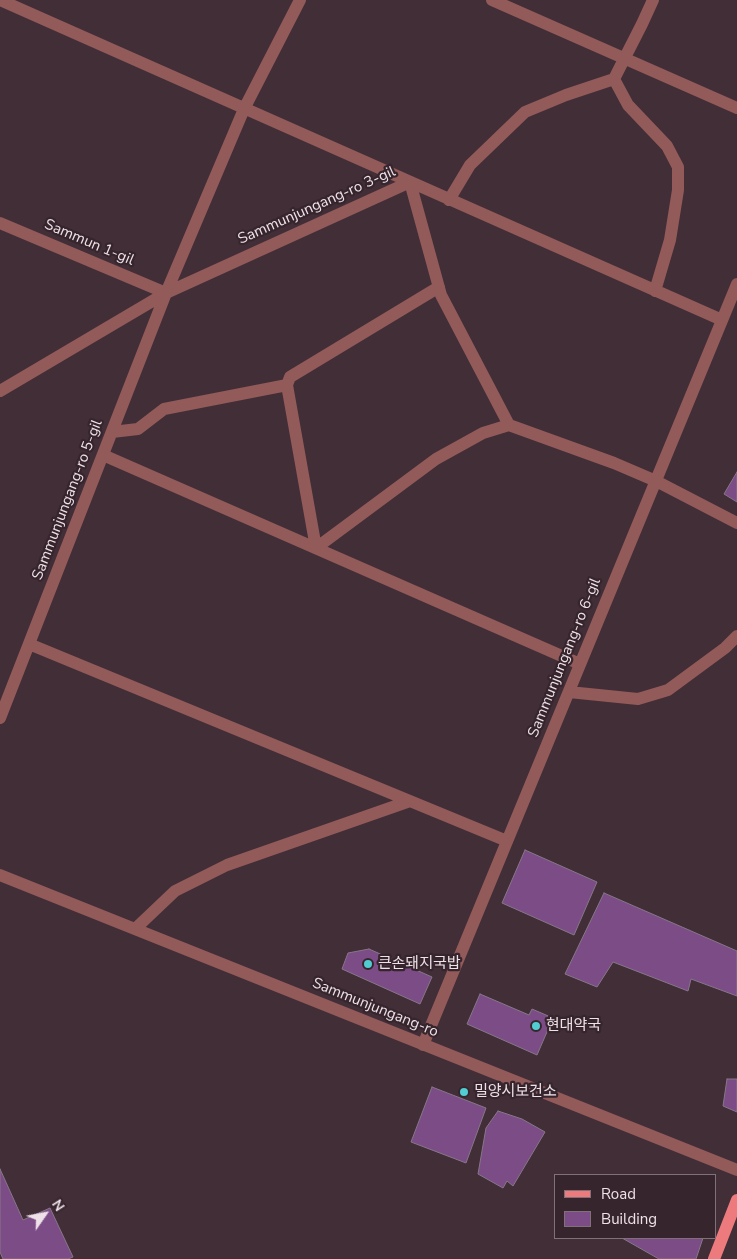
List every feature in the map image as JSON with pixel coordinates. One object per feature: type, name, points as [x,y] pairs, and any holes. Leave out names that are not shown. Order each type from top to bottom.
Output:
[{"type":"main road","points":[[714,1259],[737,1200]]},
{"type":"street","points":[[0,0],[722,320]]},
{"type":"street","name":"Sammunjungang-ro 5-gil","points":[[0,718],[166,292],[244,109],[300,0]]},
{"type":"street","points":[[492,0],[737,108]]},
{"type":"street","points":[[449,200],[470,165],[525,112],[566,95],[614,79],[653,0]]},
{"type":"street","points":[[614,79],[628,105],[667,146],[678,167],[678,190],[670,240],[655,291]]},
{"type":"street","name":"Sammunjungang-ro 3-gil","points":[[0,391],[166,292],[410,182],[441,296],[509,425]]},
{"type":"street","name":"Sammun 1-gil","points":[[0,223],[166,292]]},
{"type":"street","name":"Sammunjungang-ro 6-gil","points":[[424,1045],[737,284]]},
{"type":"street","points":[[316,548],[287,385],[290,376],[439,287]]},
{"type":"street","points":[[112,432],[138,429],[164,409],[287,385]]},
{"type":"street","points":[[316,548],[436,459],[483,433],[509,425],[614,463],[656,481],[737,523]]},
{"type":"street","points":[[103,455],[580,664]]},
{"type":"street","points":[[569,692],[638,699],[668,690],[725,648],[737,636]]},
{"type":"street","points":[[29,644],[507,841]]},
{"type":"street","points":[[135,929],[175,891],[228,865],[410,801]]},
{"type":"street","name":"Sammunjungang-ro","points":[[0,876],[737,1170]]},
{"type":"building","points":[[737,472],[737,502],[724,494]]},
{"type":"building","points":[[525,850],[597,882],[574,935],[502,903]]},
{"type":"building","points":[[604,893],[737,951],[737,996],[691,979],[688,991],[613,962],[597,987],[565,974]]},
{"type":"building","points":[[369,949],[432,977],[420,1004],[342,969],[348,953]]},
{"type":"building","points":[[480,994],[529,1015],[532,1009],[553,1018],[537,1055],[467,1024]]},
{"type":"building","points":[[727,1079],[737,1079],[737,1112],[723,1106]]},
{"type":"building","points":[[432,1087],[486,1108],[466,1163],[411,1142]]},
{"type":"building","points":[[498,1111],[522,1119],[545,1132],[513,1186],[507,1181],[503,1188],[478,1174],[486,1128]]},
{"type":"building","points":[[0,1169],[23,1220],[50,1208],[73,1257],[68,1259],[3,1259],[0,1252]]},
{"type":"building","points":[[624,1239],[703,1239],[696,1259],[659,1259]]},
{"type":"place","name":"큰손돼지국밥","points":[[368,964]]},
{"type":"place","name":"현대약국","points":[[536,1026]]},
{"type":"place","name":"밀양시보건소","points":[[464,1092]]}]
